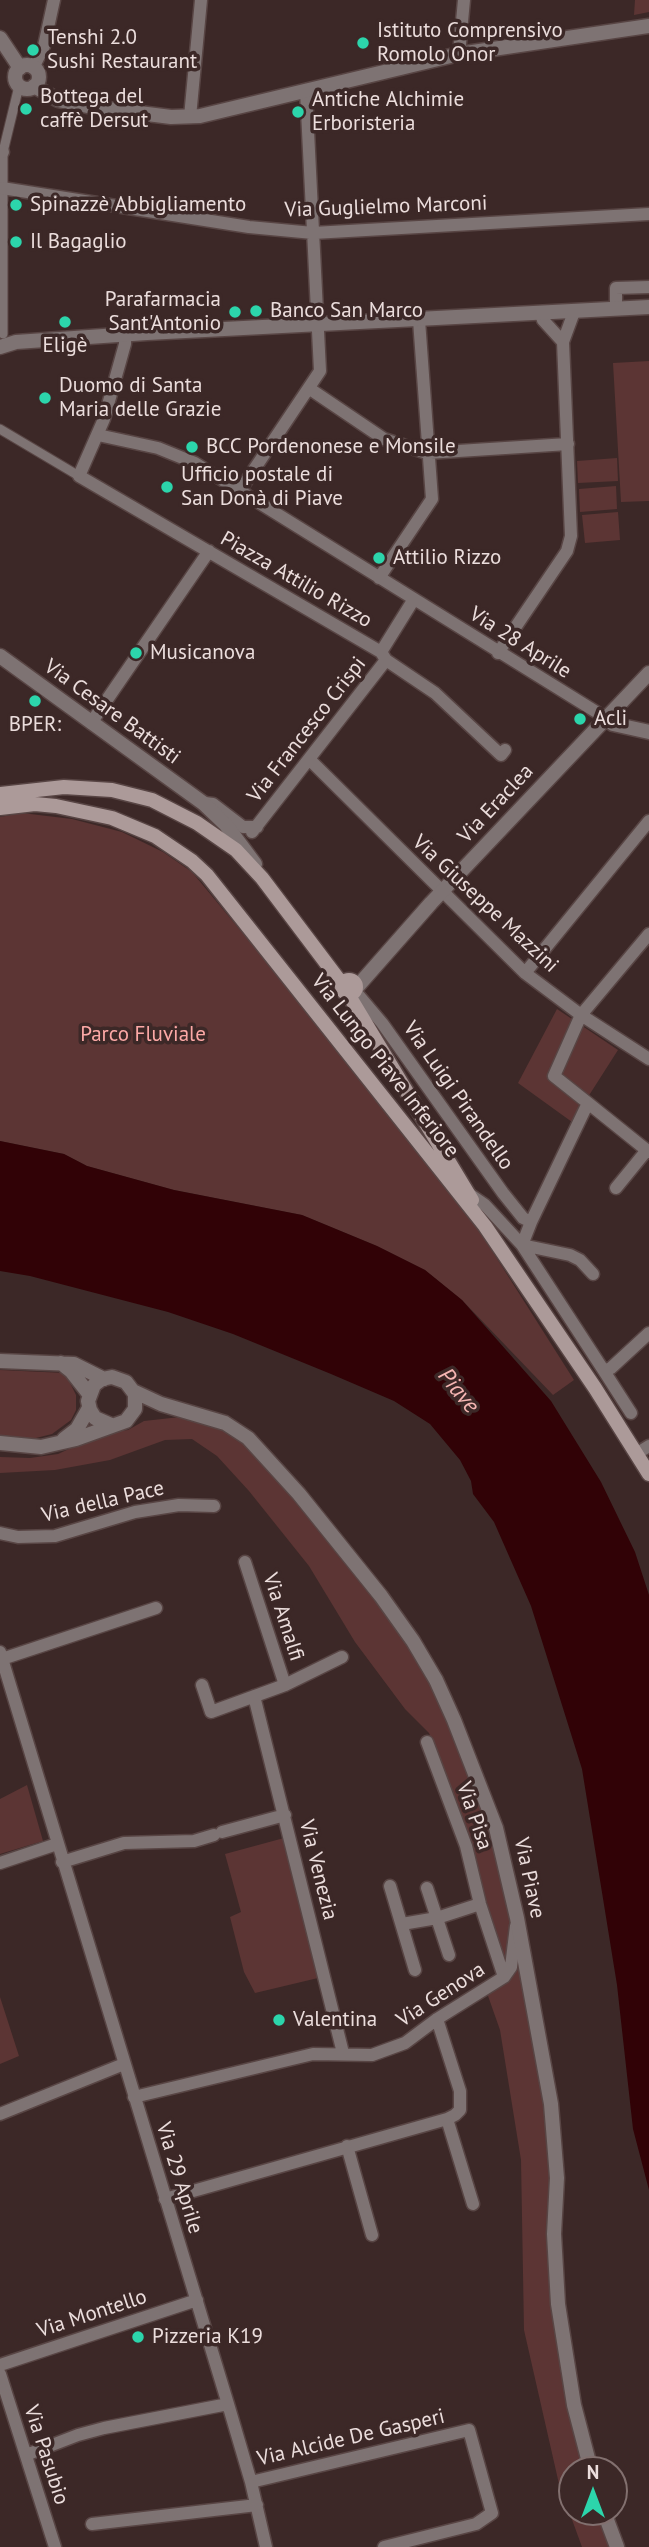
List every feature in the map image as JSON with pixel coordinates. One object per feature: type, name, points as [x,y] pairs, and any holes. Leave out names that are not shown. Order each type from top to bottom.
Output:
[{"type":"main road","points":[[0,794],[64,788],[112,790],[152,800],[225,840],[262,878]]},
{"type":"main road","name":"Via Lungo Piave Inferiore","points":[[0,808],[34,804],[94,813],[155,836],[192,861],[225,895],[485,1226],[594,1388],[645,1451],[649,1474]]},
{"type":"main road","name":"Via Cesare Battisti","points":[[262,878],[351,987]]},
{"type":"main road","points":[[351,987],[358,1012],[469,1194],[485,1226]]},
{"type":"street","points":[[54,0],[44,46],[27,68],[15,77],[27,86],[58,100],[171,117],[213,114],[459,54],[649,26]]},
{"type":"street","points":[[190,117],[201,0]]},
{"type":"street","points":[[459,54],[464,0]]},
{"type":"street","points":[[0,38],[27,68],[38,76],[27,86],[1,152],[3,342],[649,307]]},
{"type":"street","points":[[239,492],[320,371],[306,91]]},
{"type":"street","name":"Via Guglielmo Marconi","points":[[2,188],[249,227],[313,233],[649,214]]},
{"type":"street","points":[[616,309],[616,288],[649,287]]},
{"type":"street","points":[[498,653],[567,551],[571,536],[564,342],[574,312]]},
{"type":"street","points":[[541,314],[543,320],[564,342]]},
{"type":"street","points":[[379,578],[432,499],[419,320]]},
{"type":"street","points":[[0,429],[79,476],[98,435],[119,367],[125,334]]},
{"type":"street","points":[[310,389],[384,439],[427,453],[568,444]]},
{"type":"street","name":"Piazza Attilio Rizzo","points":[[79,476],[384,656],[414,599],[195,463],[171,453],[98,435]]},
{"type":"street","points":[[91,723],[209,551]]},
{"type":"street","name":"Via 28 Aprile","points":[[414,599],[606,718]]},
{"type":"street","name":"Via Cesare Battisti","points":[[0,656],[201,802],[226,825],[243,846],[262,878]]},
{"type":"street","points":[[384,656],[435,694],[501,755],[505,750]]},
{"type":"street","name":"Via Francesco Crispi","points":[[254,829],[310,760],[384,656]]},
{"type":"street","name":"Via Eraclea","points":[[351,987],[649,673]]},
{"type":"street","points":[[606,718],[613,724],[649,732]]},
{"type":"street","name":"Via Giuseppe Mazzini","points":[[310,760],[525,973],[581,1015],[649,1059]]},
{"type":"street","name":"Via Cesare Battisti","points":[[201,802],[213,804],[243,827],[254,829]]},
{"type":"street","name":"Via Cesare Battisti","points":[[201,802],[225,840]]},
{"type":"street","points":[[525,973],[649,821]]},
{"type":"street","points":[[616,1188],[648,1151],[554,1076],[581,1015],[649,934]]},
{"type":"street","name":"Via Luigi Pirandello","points":[[351,987],[382,1023],[516,1210],[523,1219],[531,1222]]},
{"type":"street","points":[[522,1245],[588,1103]]},
{"type":"street","points":[[469,1194],[485,1206],[522,1245],[631,1413]]},
{"type":"street","points":[[522,1245],[570,1255],[580,1260],[593,1274]]},
{"type":"street","points":[[604,1371],[611,1368],[649,1333]]},
{"type":"street","points":[[0,1361],[74,1364],[104,1379],[121,1379],[134,1391],[136,1403],[132,1414],[123,1422],[76,1439],[41,1447],[0,1443]]},
{"type":"street","points":[[60,1363],[71,1371],[100,1422],[111,1425]]},
{"type":"street","points":[[56,1443],[77,1429],[94,1385],[104,1379]]},
{"type":"street","name":"Via Piave","points":[[134,1391],[149,1400],[225,1423],[248,1438],[307,1504],[381,1596],[413,1641],[436,1680],[454,1720],[496,1828],[517,1918],[551,2104],[557,2178],[554,2234],[558,2304],[574,2405],[587,2456]]},
{"type":"street","name":"Via Piave","points":[[132,1414],[182,1410]]},
{"type":"street","name":"Via della Pace","points":[[0,1533],[55,1536],[135,1512],[179,1504],[214,1506]]},
{"type":"street","name":"Via Amalfi","points":[[245,1562],[285,1685]]},
{"type":"street","name":"Via 29 Aprile","points":[[156,1608],[1,1656],[228,2404],[251,2482],[266,2547]]},
{"type":"street","name":"Via Amalfi","points":[[202,1685],[211,1712],[285,1685],[342,1657]]},
{"type":"street","name":"Via Venezia","points":[[254,1696],[343,2053]]},
{"type":"street","name":"Via Pisa","points":[[427,1742],[466,1846],[480,1904],[504,1977]]},
{"type":"street","points":[[62,1863],[124,1843],[194,1841],[285,1815]]},
{"type":"street","points":[[0,1863],[57,1844]]},
{"type":"street","points":[[390,1886],[415,1970]]},
{"type":"street","points":[[427,1888],[449,1955]]},
{"type":"street","points":[[402,1924],[437,1918],[480,1904]]},
{"type":"street","name":"Via Genova","points":[[134,2097],[313,2054],[372,2055],[405,2043],[504,1977],[511,1967],[517,1918]]},
{"type":"street","points":[[165,2199],[447,2119],[460,2110],[461,2100],[438,2019]]},
{"type":"street","points":[[0,2114],[124,2064]]},
{"type":"street","points":[[447,2119],[473,2204]]},
{"type":"street","points":[[346,2146],[372,2235]]},
{"type":"street","name":"Via Montello","points":[[0,2365],[197,2300]]},
{"type":"street","name":"Via Pasubio","points":[[0,2374],[55,2547]]},
{"type":"street","points":[[26,2455],[104,2428],[228,2404]]},
{"type":"street","name":"Via Alcide De Gasperi","points":[[251,2482],[469,2430],[492,2513],[476,2524],[384,2547]]},
{"type":"street","points":[[92,2524],[257,2505]]},
{"type":"street","points":[[610,2526],[618,2547]]},
{"type":"green space","points":[[635,0],[649,0],[649,12],[634,15]]},
{"type":"green space","points":[[649,361],[649,501],[621,502],[613,363]]},
{"type":"green space","points":[[617,458],[618,481],[578,483],[577,461]]},
{"type":"green space","points":[[616,486],[617,509],[580,512],[579,489]]},
{"type":"green space","points":[[618,512],[620,540],[585,543],[582,515]]},
{"type":"green space","name":"Parco Fluviale","points":[[22,813],[72,819],[122,832],[163,852],[192,872],[294,995],[482,1235],[574,1380],[553,1395],[462,1300],[425,1270],[377,1246],[302,1215],[174,1190],[87,1166],[64,1154],[0,1141],[0,817]]},
{"type":"green space","points":[[557,1009],[618,1050],[572,1122],[518,1083]]},
{"type":"green space","points":[[0,1370],[65,1373],[76,1395],[76,1410],[71,1420],[52,1434],[28,1440],[0,1438]]},
{"type":"green space","points":[[198,1418],[214,1424],[252,1449],[360,1576],[418,1659],[488,1817],[512,1924],[507,1966],[484,1900],[473,1851],[429,1733],[405,1709],[355,1642],[309,1566],[217,1456],[192,1439],[165,1440],[110,1460],[55,1470],[0,1473],[0,1457],[30,1458],[58,1454],[104,1433],[128,1430],[144,1421]]},
{"type":"green space","points":[[27,1785],[43,1841],[0,1854],[0,1799]]},
{"type":"green space","points":[[284,1838],[318,1978],[255,1993],[244,1972],[230,1917],[241,1912],[225,1854]]},
{"type":"green space","points":[[515,1948],[542,2084],[552,2173],[550,2194],[584,2456],[558,2456],[558,2480],[524,2330],[521,2160],[500,2030],[487,1993]]},
{"type":"green space","points":[[0,1997],[19,2056],[0,2064]]},
{"type":"green space","points":[[574,2526],[605,2526],[612,2547],[582,2547]]},
{"type":"water","name":"Piave","points":[[0,1141],[64,1154],[87,1166],[174,1190],[302,1215],[377,1246],[425,1270],[462,1300],[551,1401],[601,1482],[635,1552],[649,1595],[649,2190],[633,2129],[617,1985],[582,1769],[531,1606],[494,1522],[473,1494],[471,1481],[460,1460],[430,1424],[394,1401],[331,1374],[233,1334],[168,1312],[30,1276],[0,1271]]},
{"type":"place","name":"Istituto Comprensivo Romolo Onor","points":[[363,43]]},
{"type":"place","name":"Tenshi 2.0 Sushi Restaurant","points":[[33,50]]},
{"type":"place","name":"Bottega del caffè Dersut","points":[[26,109]]},
{"type":"place","name":"Antiche Alchimie Erboristeria","points":[[298,112]]},
{"type":"place","name":"Spinazzè Abbigliamento","points":[[16,205]]},
{"type":"place","name":"Il Bagaglio","points":[[16,242]]},
{"type":"place","name":"Banco San Marco","points":[[256,311]]},
{"type":"place","name":"Parafarmacia Sant'Antonio","points":[[235,312]]},
{"type":"place","name":"Eligè","points":[[65,322]]},
{"type":"place","name":"Duomo di Santa Maria delle Grazie","points":[[45,398]]},
{"type":"place","name":"BCC Pordenonese e Monsile","points":[[192,447]]},
{"type":"place","name":"Ufficio postale di San Donà di Piave","points":[[167,487]]},
{"type":"place","name":"Attilio Rizzo","points":[[379,558]]},
{"type":"place","name":"Musicanova","points":[[136,653]]},
{"type":"place","name":"BPER:","points":[[35,701]]},
{"type":"place","name":"Acli","points":[[580,719]]},
{"type":"place","name":"Valentina","points":[[279,2020]]},
{"type":"place","name":"Pizzeria K19","points":[[138,2337]]}]
